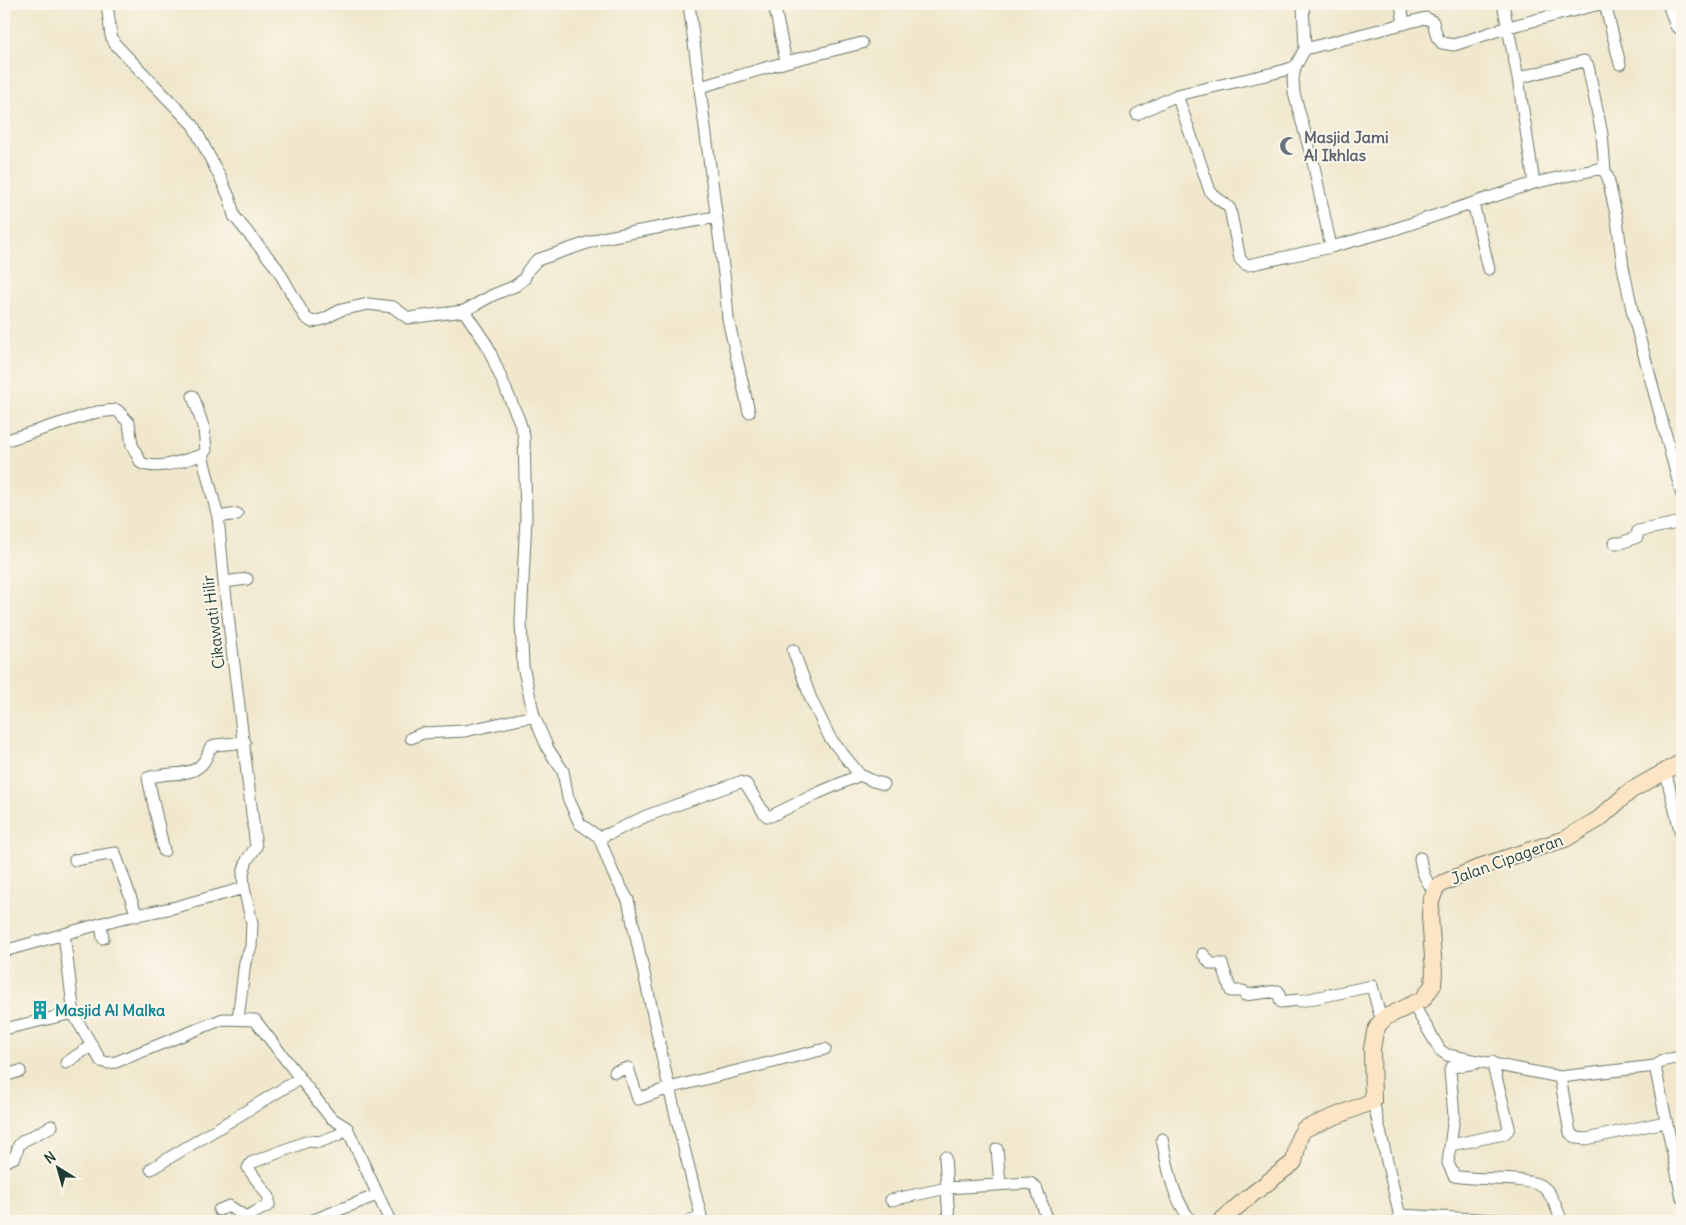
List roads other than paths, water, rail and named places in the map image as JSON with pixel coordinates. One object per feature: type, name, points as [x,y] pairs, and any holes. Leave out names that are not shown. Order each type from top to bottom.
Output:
[{"type":"street","points":[[107,4],[111,36],[115,44],[193,124],[230,199],[234,216],[277,268],[305,317],[312,322],[324,319],[341,310],[368,304],[393,308],[408,318],[464,311],[493,295],[515,286],[524,279],[528,270],[537,260],[602,238],[716,217]]},
{"type":"street","points":[[689,4],[728,318],[749,412]]},
{"type":"street","points":[[774,4],[786,62]]},
{"type":"street","points":[[1303,4],[1306,48],[1295,67],[1293,79],[1294,92],[1313,162],[1331,247]]},
{"type":"street","points":[[1401,4],[1404,24]]},
{"type":"street","points":[[1503,4],[1518,78],[1534,183]]},
{"type":"street","points":[[1306,48],[1429,19],[1433,22],[1439,40],[1449,45],[1508,27],[1600,4]]},
{"type":"street","points":[[1605,4],[1620,64]]},
{"type":"street","points":[[1668,4],[1676,26],[1682,30]]},
{"type":"street","points":[[700,88],[786,62],[862,43]]},
{"type":"street","points":[[1518,78],[1586,64],[1602,134],[1605,171],[1617,219],[1623,267],[1632,314],[1682,495]]},
{"type":"street","points":[[1137,114],[1177,95],[1295,67]]},
{"type":"street","points":[[1177,95],[1210,191],[1230,209],[1240,259],[1248,265],[1331,247],[1389,231],[1534,183],[1598,169],[1605,171]]},
{"type":"street","points":[[1472,203],[1482,235],[1489,269]]},
{"type":"street","points":[[464,311],[487,345],[524,436],[526,518],[521,621],[522,657],[534,716],[548,749],[562,771],[568,798],[580,824],[599,837],[613,873],[628,900],[669,1088],[702,1219],[689,1221]]},
{"type":"street","name":"Cikawati Hilir","points":[[193,396],[204,429],[206,450],[202,455],[218,517],[256,846],[243,873],[244,888],[252,923],[238,1019]]},
{"type":"street","points":[[4,441],[97,412],[117,410],[128,423],[132,445],[141,463],[150,467],[202,455]]},
{"type":"street","points":[[218,517],[237,514]]},
{"type":"street","points":[[1614,543],[1621,543],[1637,537],[1638,531],[1682,522]]},
{"type":"street","points":[[224,582],[247,579]]},
{"type":"street","points":[[793,650],[811,699],[830,738],[860,775],[884,784]]},
{"type":"street","points":[[411,738],[423,733],[465,731],[534,716]]},
{"type":"street","points":[[164,851],[148,778],[193,771],[202,765],[210,748],[216,745],[245,742]]},
{"type":"street","name":"Jalan Cipageran","points":[[1386,1018],[1423,998],[1433,985],[1431,900],[1434,891],[1443,883],[1502,859],[1565,838],[1581,830],[1599,819],[1630,792],[1665,770],[1682,762]]},
{"type":"street","points":[[1665,770],[1682,838]]},
{"type":"street","points":[[599,837],[646,816],[735,783],[744,782],[764,813],[767,816],[771,816],[818,792],[860,775]]},
{"type":"street","points":[[75,860],[115,853],[137,916]]},
{"type":"street","points":[[1420,858],[1422,872],[1434,891]]},
{"type":"street","points":[[4,951],[121,918],[137,916],[244,888]]},
{"type":"street","points":[[101,924],[103,938]]},
{"type":"street","points":[[64,934],[74,1015],[101,1061],[108,1063],[116,1062],[161,1045],[209,1023],[223,1019],[255,1020],[330,1117],[347,1128],[390,1221]]},
{"type":"street","points":[[1203,954],[1211,964],[1222,964],[1231,990],[1243,991],[1245,995],[1278,991],[1281,1002],[1298,1000],[1300,1002],[1372,986],[1379,1012],[1386,1018],[1379,1024],[1373,1039],[1373,1101],[1400,1218],[1515,1221]]},
{"type":"street","points":[[1413,1004],[1440,1050],[1447,1055],[1560,1077],[1654,1066],[1665,1060],[1682,1057]]},
{"type":"street","points":[[4,1028],[68,1014],[74,1015]]},
{"type":"street","points":[[66,1063],[92,1045]]},
{"type":"street","points":[[614,1072],[628,1068],[638,1099],[669,1088],[825,1049]]},
{"type":"street","points":[[1487,1062],[1452,1067],[1450,1070],[1454,1116],[1448,1163],[1454,1176],[1536,1184],[1544,1188],[1562,1221]]},
{"type":"street","points":[[1451,1145],[1504,1134],[1508,1130],[1509,1127],[1487,1062]]},
{"type":"street","points":[[1654,1066],[1682,1198]]},
{"type":"street","points":[[4,1076],[20,1071]]},
{"type":"street","points":[[1560,1077],[1570,1133],[1577,1138],[1586,1139],[1665,1122]]},
{"type":"street","points":[[151,1169],[299,1078]]},
{"type":"street","points":[[1221,1221],[1294,1162],[1299,1138],[1304,1129],[1373,1101]]},
{"type":"street","points":[[4,1162],[15,1157],[19,1145],[23,1141],[52,1126]]},
{"type":"street","points":[[219,1210],[229,1206],[246,1217],[269,1205],[269,1197],[248,1168],[251,1163],[308,1141],[319,1142],[326,1140],[338,1135],[347,1128]]},
{"type":"street","points":[[1162,1139],[1173,1190],[1180,1206],[1190,1221]]},
{"type":"street","points":[[997,1148],[1000,1184]]},
{"type":"street","points":[[945,1157],[949,1221]]},
{"type":"street","points":[[891,1200],[947,1188],[1000,1184],[1034,1184],[1048,1221]]},
{"type":"street","points":[[311,1221],[378,1195]]},
{"type":"place","name":"Masjid Jami Al Ikhlas","points":[[1289,146]]},
{"type":"place","name":"Masjid Al Malka","points":[[40,1010]]}]
